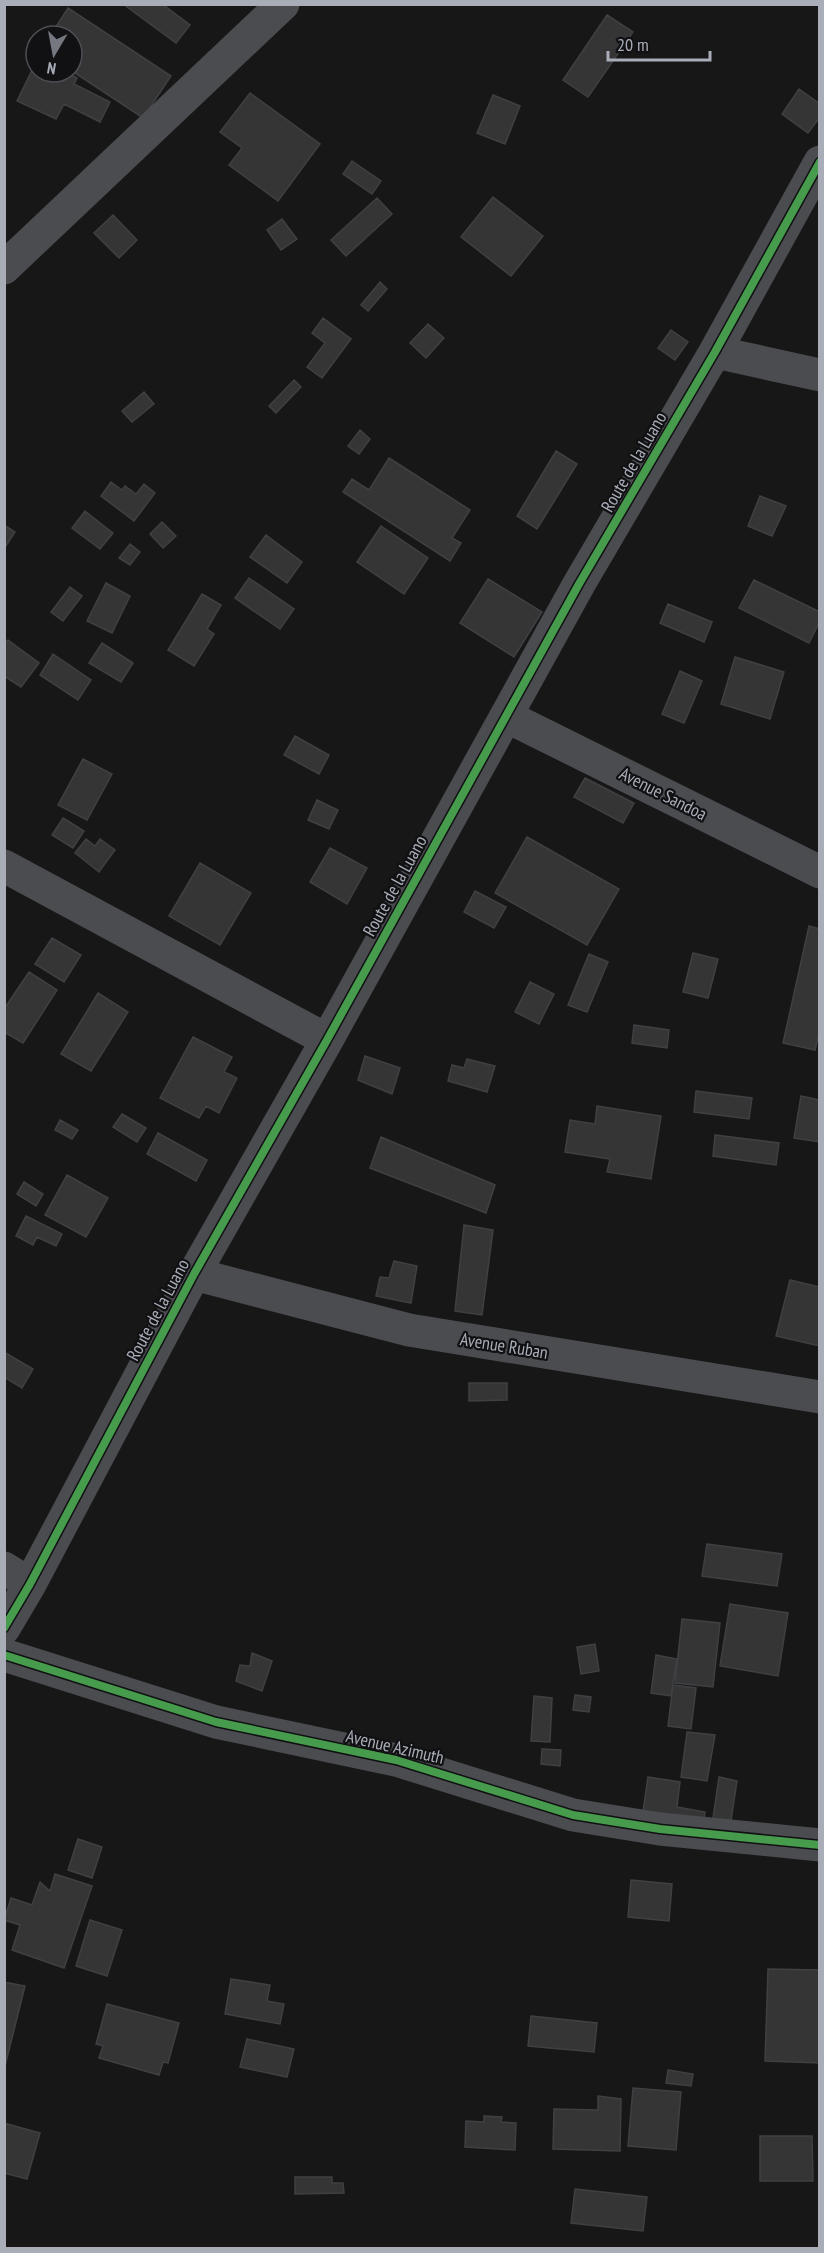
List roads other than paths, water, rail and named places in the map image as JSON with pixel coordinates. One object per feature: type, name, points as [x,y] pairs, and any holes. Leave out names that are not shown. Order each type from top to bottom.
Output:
[{"type":"street","points":[[4,268],[283,4]]},
{"type":"street","name":"Route de la Luano","points":[[4,1628],[17,1576],[194,1274],[327,1040],[579,584],[715,352],[819,162]]},
{"type":"street","points":[[715,352],[819,375]]},
{"type":"street","name":"Avenue Sandoa","points":[[506,716],[819,872]]},
{"type":"street","points":[[4,866],[327,1040]]},
{"type":"street","name":"Avenue Ruban","points":[[194,1274],[409,1330],[819,1397]]},
{"type":"street","name":"Avenue Azimuth","points":[[4,1655],[216,1722],[396,1760],[573,1815],[682,1832],[819,1845]]}]
